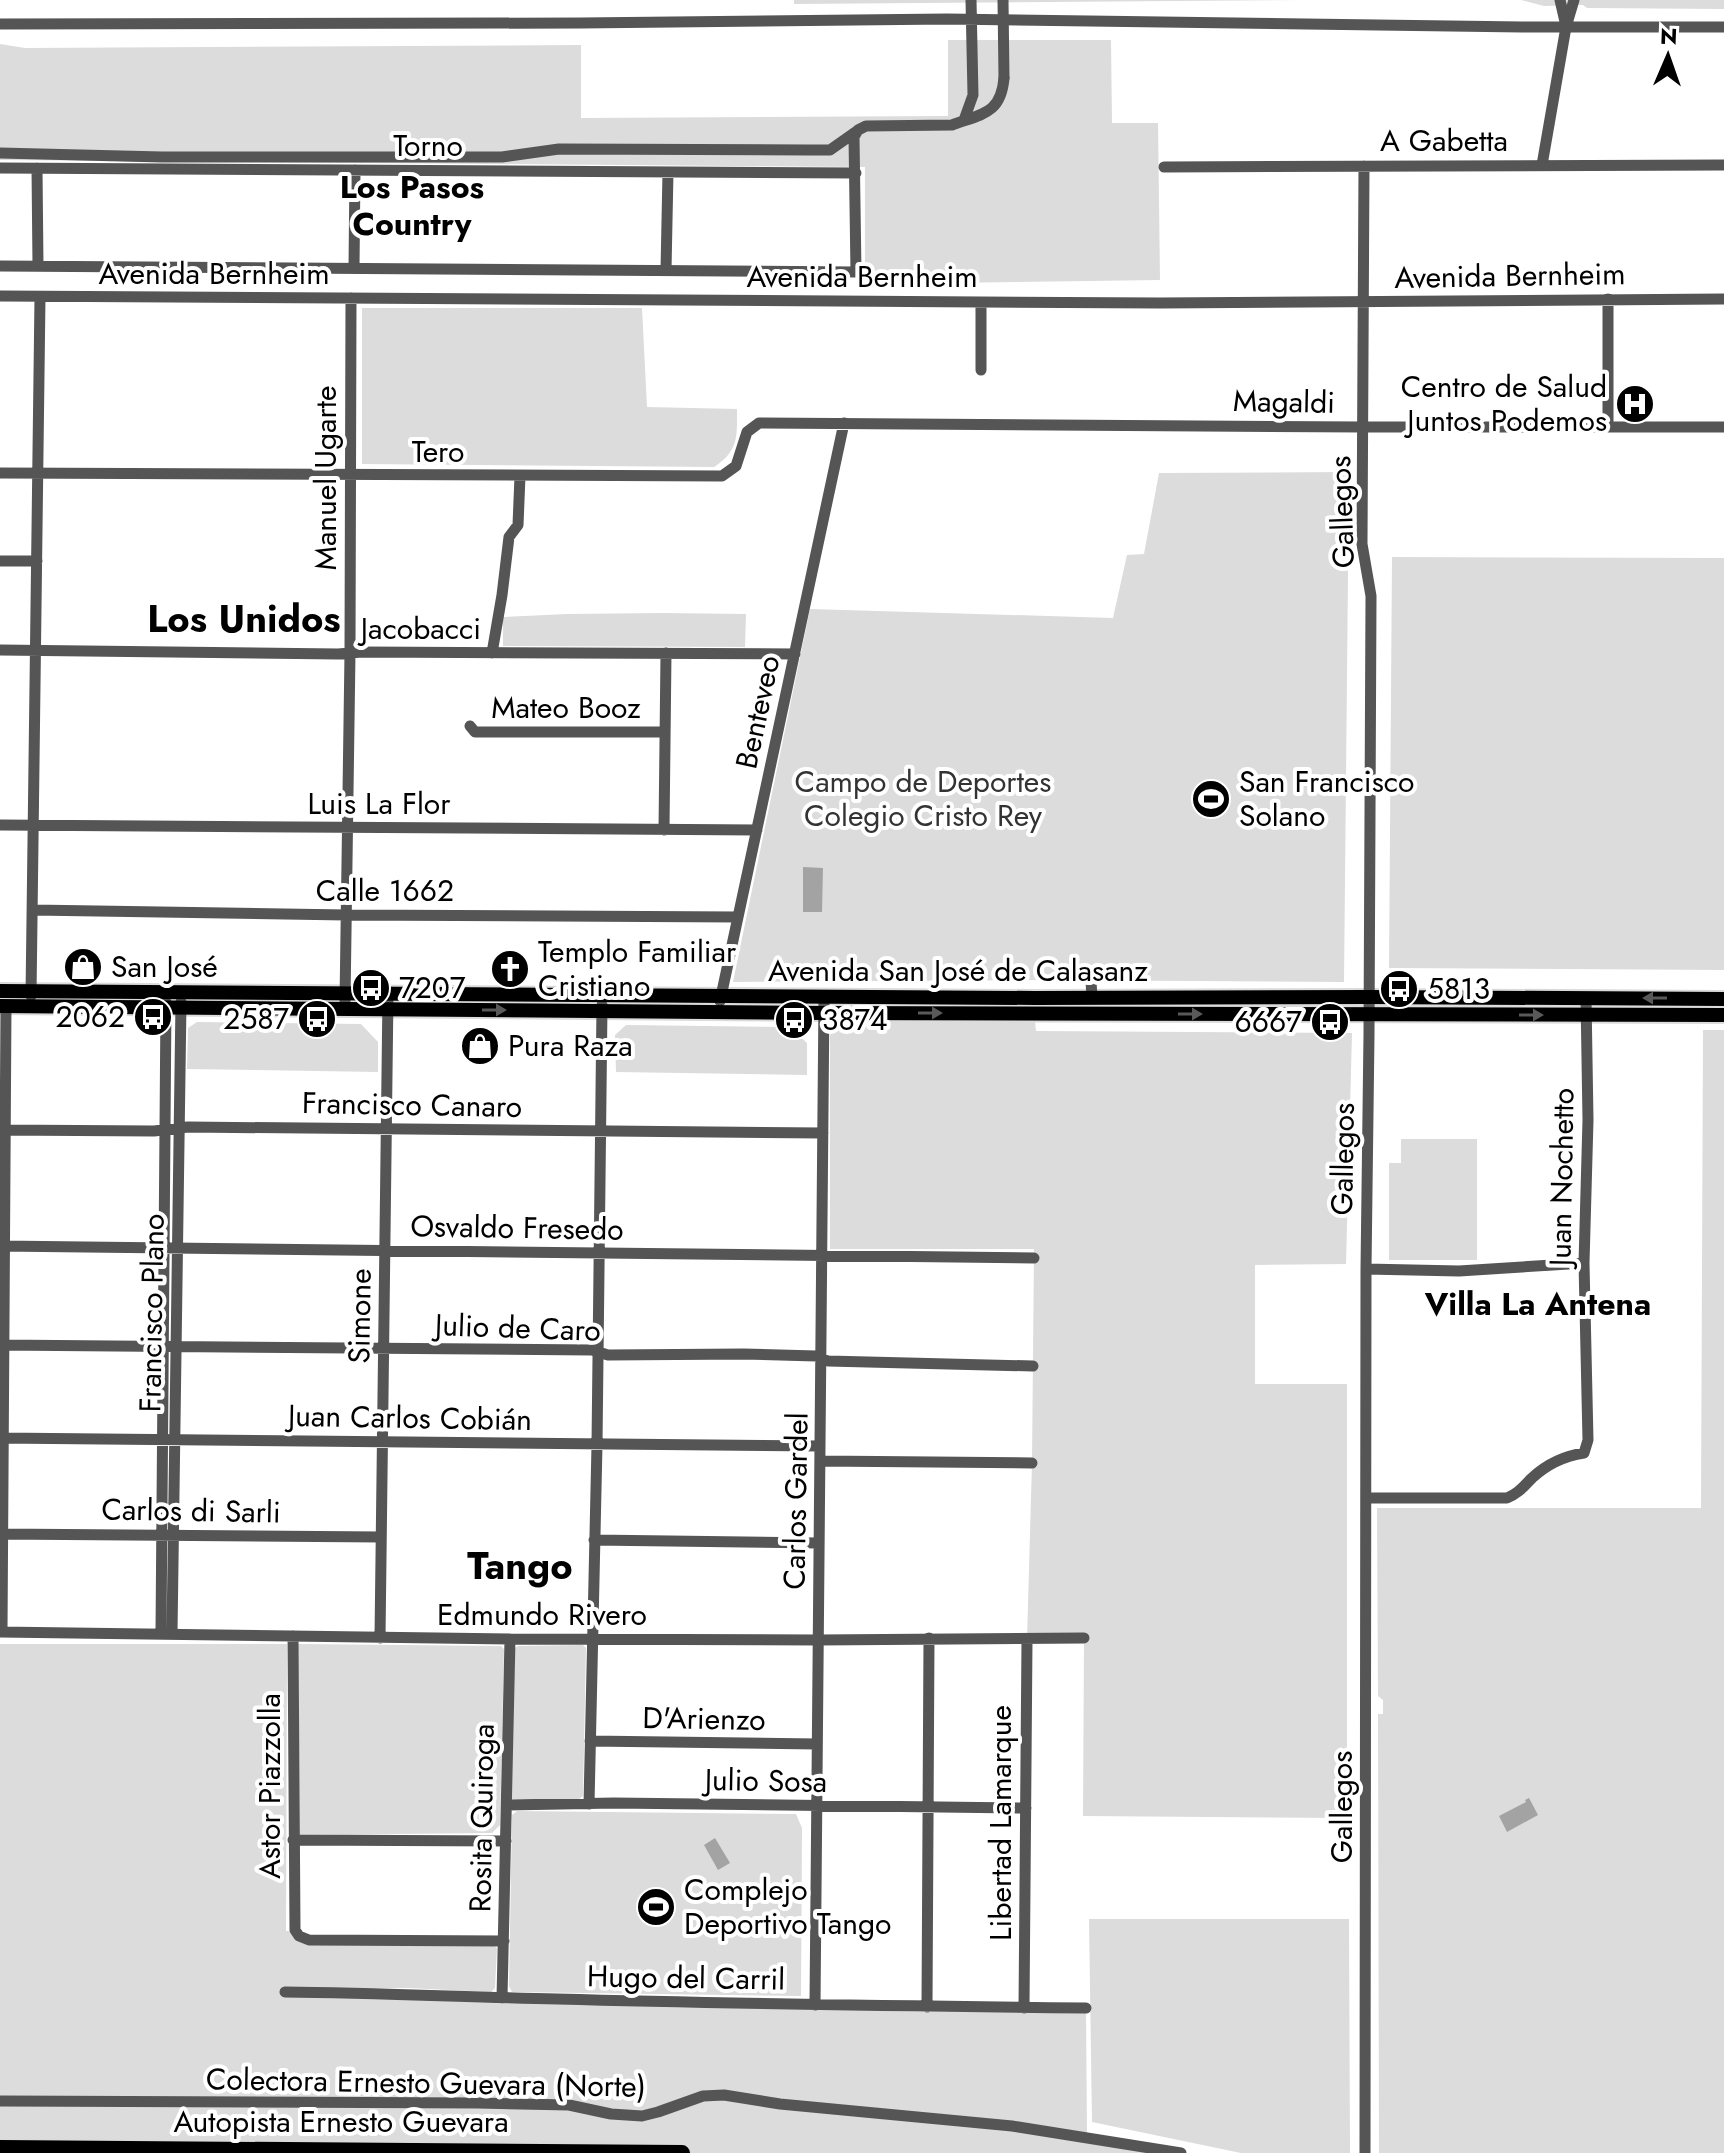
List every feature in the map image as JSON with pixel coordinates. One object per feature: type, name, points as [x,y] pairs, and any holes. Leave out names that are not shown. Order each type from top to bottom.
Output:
[{"type":"highway","name":"Autopista Ernesto Guevara","points":[[0,2148],[682,2153]]},
{"type":"main road","name":"Avenida San José de Calasanz","points":[[0,991],[31,999],[602,1004],[717,1012],[1724,1015]]},
{"type":"main road","name":"Avenida San José de Calasanz","points":[[602,1004],[721,997],[1724,999]]},
{"type":"main road","name":"Avenida San José de Calasanz","points":[[3,1006],[31,999]]},
{"type":"street","points":[[964,120],[973,95],[971,0]]},
{"type":"street","points":[[0,153],[177,157],[502,157],[559,149],[830,150],[866,126],[952,125],[990,111],[1003,95],[1003,0]]},
{"type":"street","points":[[1560,0],[1566,27]]},
{"type":"street","points":[[1542,165],[1566,27],[1574,0]]},
{"type":"street","points":[[0,24],[971,19],[1724,27]]},
{"type":"street","points":[[0,266],[856,272],[854,137],[858,130]]},
{"type":"street","name":"A Gabetta","points":[[1164,167],[1724,165]]},
{"type":"street","name":"Gallegos","points":[[1364,166],[1362,544],[1371,596],[1366,1269],[1365,2153]]},
{"type":"street","name":"Torno","points":[[0,168],[856,173]]},
{"type":"street","points":[[37,168],[38,266]]},
{"type":"street","points":[[354,268],[355,170]]},
{"type":"street","points":[[666,270],[668,172]]},
{"type":"street","name":"Avenida Bernheim","points":[[0,296],[981,302],[1724,299]]},
{"type":"street","points":[[31,999],[40,297]]},
{"type":"street","name":"Manuel Ugarte","points":[[345,1002],[351,298]]},
{"type":"street","points":[[1608,299],[1608,427]]},
{"type":"street","points":[[981,302],[981,370]]},
{"type":"street","name":"Tero","points":[[0,473],[722,476],[736,466],[747,432],[759,423],[844,423]]},
{"type":"street","name":"Magaldi","points":[[844,423],[1724,427]]},
{"type":"street","name":"Benteveo","points":[[717,1012],[844,423]]},
{"type":"street","points":[[492,653],[509,537],[518,525],[520,476]]},
{"type":"street","points":[[0,561],[37,561]]},
{"type":"street","name":"Jacobacci","points":[[0,650],[795,654]]},
{"type":"street","points":[[664,830],[666,653]]},
{"type":"street","name":"Mateo Booz","points":[[470,726],[475,732],[665,732]]},
{"type":"street","name":"Luis La Flor","points":[[0,825],[757,830]]},
{"type":"street","name":"Calle 1662","points":[[33,910],[738,917]]},
{"type":"street","points":[[1091,981],[1092,998]]},
{"type":"street","name":"Carlos Gardel","points":[[815,2005],[824,997]]},
{"type":"street","name":"Juan Nochetto","points":[[1366,1498],[1507,1498],[1518,1494],[1540,1471],[1554,1462],[1584,1453],[1588,1440],[1584,1263],[1588,1135],[1586,998]]},
{"type":"street","name":"Francisco Plano","points":[[168,1439],[176,1347],[179,1128],[173,1000]]},
{"type":"street","name":"Francisco Plano","points":[[166,1633],[168,1439],[163,1347],[165,1130],[173,1000]]},
{"type":"street","name":"Simone","points":[[380,1638],[388,1002]]},
{"type":"street","points":[[589,1804],[602,1004]]},
{"type":"street","points":[[1,1632],[3,1006]]},
{"type":"street","name":"Francisco Canaro","points":[[2,1130],[179,1128],[823,1133]]},
{"type":"street","name":"Osvaldo Fresedo","points":[[2,1246],[1034,1258]]},
{"type":"street","points":[[1366,1269],[1459,1271],[1584,1263]]},
{"type":"street","name":"Julio de Caro","points":[[2,1345],[592,1350],[608,1355],[744,1354],[816,1356],[828,1361],[1033,1366]]},
{"type":"street","name":"Juan Carlos Cobián","points":[[2,1438],[820,1446]]},
{"type":"street","points":[[820,1461],[1032,1463]]},
{"type":"street","name":"Carlos di Sarli","points":[[1,1534],[381,1537]]},
{"type":"street","points":[[594,1540],[819,1543]]},
{"type":"street","name":"Edmundo Rivero","points":[[1,1632],[510,1639],[1084,1638]]},
{"type":"street","name":"Astor Piazzolla","points":[[293,1636],[294,1925],[299,1936],[309,1940],[504,1941]]},
{"type":"street","points":[[927,2007],[929,1638]]},
{"type":"street","name":"Rosita Quiroga","points":[[502,1998],[510,1639]]},
{"type":"street","name":"Libertad Lamarque","points":[[1024,2008],[1027,1640]]},
{"type":"street","name":"D'Arienzo","points":[[590,1741],[817,1744]]},
{"type":"street","name":"Julio Sosa","points":[[507,1805],[1026,1808]]},
{"type":"street","points":[[293,1840],[506,1841]]},
{"type":"street","name":"Hugo del Carril","points":[[285,1992],[815,2005],[1086,2008]]},
{"type":"street","name":"Colectora Ernesto Guevara (Norte)","points":[[0,2101],[569,2105],[611,2114],[642,2116],[703,2096],[724,2095],[780,2104],[1012,2126],[1181,2153]]},
{"type":"green space","points":[[794,0],[1303,0],[794,4]]},
{"type":"green space","points":[[1521,0],[1724,0],[1724,9],[1587,8],[1583,5],[1544,6]]},
{"type":"green space","points":[[948,40],[1111,40],[1112,123],[1158,123],[1160,280],[865,284],[865,167],[0,160],[0,44],[25,48],[581,45],[581,118],[948,116]]},
{"type":"green space","points":[[362,308],[642,308],[647,407],[737,409],[735,442],[728,455],[714,467],[362,464]]},
{"type":"green space","name":"Campo de Deportes Colegio Cristo Rey","points":[[1349,472],[1344,982],[733,982],[810,609],[1113,618],[1127,555],[1144,554],[1159,473]]},
{"type":"green space","points":[[1392,557],[1724,558],[1724,970],[1389,968]]},
{"type":"green space","points":[[746,614],[745,647],[503,646],[503,617]]},
{"type":"green space","points":[[842,1020],[1035,1022],[1036,1031],[1352,1033],[1346,1264],[1255,1265],[1255,1384],[1347,1384],[1347,1818],[1083,1816],[1084,1639],[1027,1640],[1034,1249],[830,1249],[830,1037],[833,1026]]},
{"type":"green space","points":[[197,1022],[361,1024],[378,1042],[378,1072],[187,1069],[188,1028]]},
{"type":"green space","points":[[626,1025],[790,1027],[807,1043],[807,1075],[616,1072],[615,1035]]},
{"type":"green space","points":[[1703,1030],[1724,1030],[1724,2153],[1379,2153],[1378,1714],[1383,1714],[1383,1700],[1378,1696],[1377,1508],[1701,1508]]},
{"type":"green space","points":[[1401,1139],[1477,1139],[1477,1260],[1389,1260],[1389,1163],[1401,1163]]},
{"type":"green space","points":[[0,1644],[287,1644],[286,1931],[293,1931],[297,1939],[493,1945],[497,1948],[495,1988],[491,1992],[286,1988],[1086,2008],[1087,2137],[1181,2153],[0,2153]]},
{"type":"green space","points":[[298,1644],[501,1646],[504,1649],[500,1825],[492,1833],[300,1835]]},
{"type":"green space","points":[[583,1645],[586,1648],[583,1796],[578,1800],[512,1799],[515,1648]]},
{"type":"green space","name":"Complejo Deportivo Tango","points":[[517,1811],[796,1814],[802,1828],[801,1996],[512,1992],[509,1986],[512,1815]]},
{"type":"green space","points":[[1089,1919],[1349,1919],[1350,2153],[1241,2153],[1092,2122]]},
{"type":"shaded area","points":[[803,867],[823,868],[822,912],[803,912]]},
{"type":"shaded area","points":[[1529,1798],[1538,1815],[1507,1832],[1499,1816]]},
{"type":"shaded area","points":[[715,1838],[730,1863],[718,1870],[704,1845]]},
{"type":"place","name":"Centro de Salud Juntos Podemos","points":[[1635,404]]},
{"type":"place","name":"San Francisco Solano","points":[[1211,799]]},
{"type":"place","name":"San José","points":[[83,967]]},
{"type":"place","name":"Templo Familiar Cristiano","points":[[510,969]]},
{"type":"place","name":"7207","points":[[371,988]]},
{"type":"place","name":"5813","points":[[1399,989]]},
{"type":"place","name":"2062","points":[[153,1017]]},
{"type":"place","name":"2587","points":[[317,1019]]},
{"type":"place","name":"3874","points":[[794,1020]]},
{"type":"place","name":"6667","points":[[1330,1022]]},
{"type":"place","name":"Pura Raza","points":[[480,1046]]},
{"type":"place","name":"Complejo Deportivo Tango","points":[[656,1907]]},
{"type":"district","name":"Los Pasos Country","points":[[412,206]]},
{"type":"district","name":"Los Unidos","points":[[244,619]]},
{"type":"district","name":"Villa La Antena","points":[[1538,1304]]},
{"type":"district","name":"Tango","points":[[520,1566]]}]
